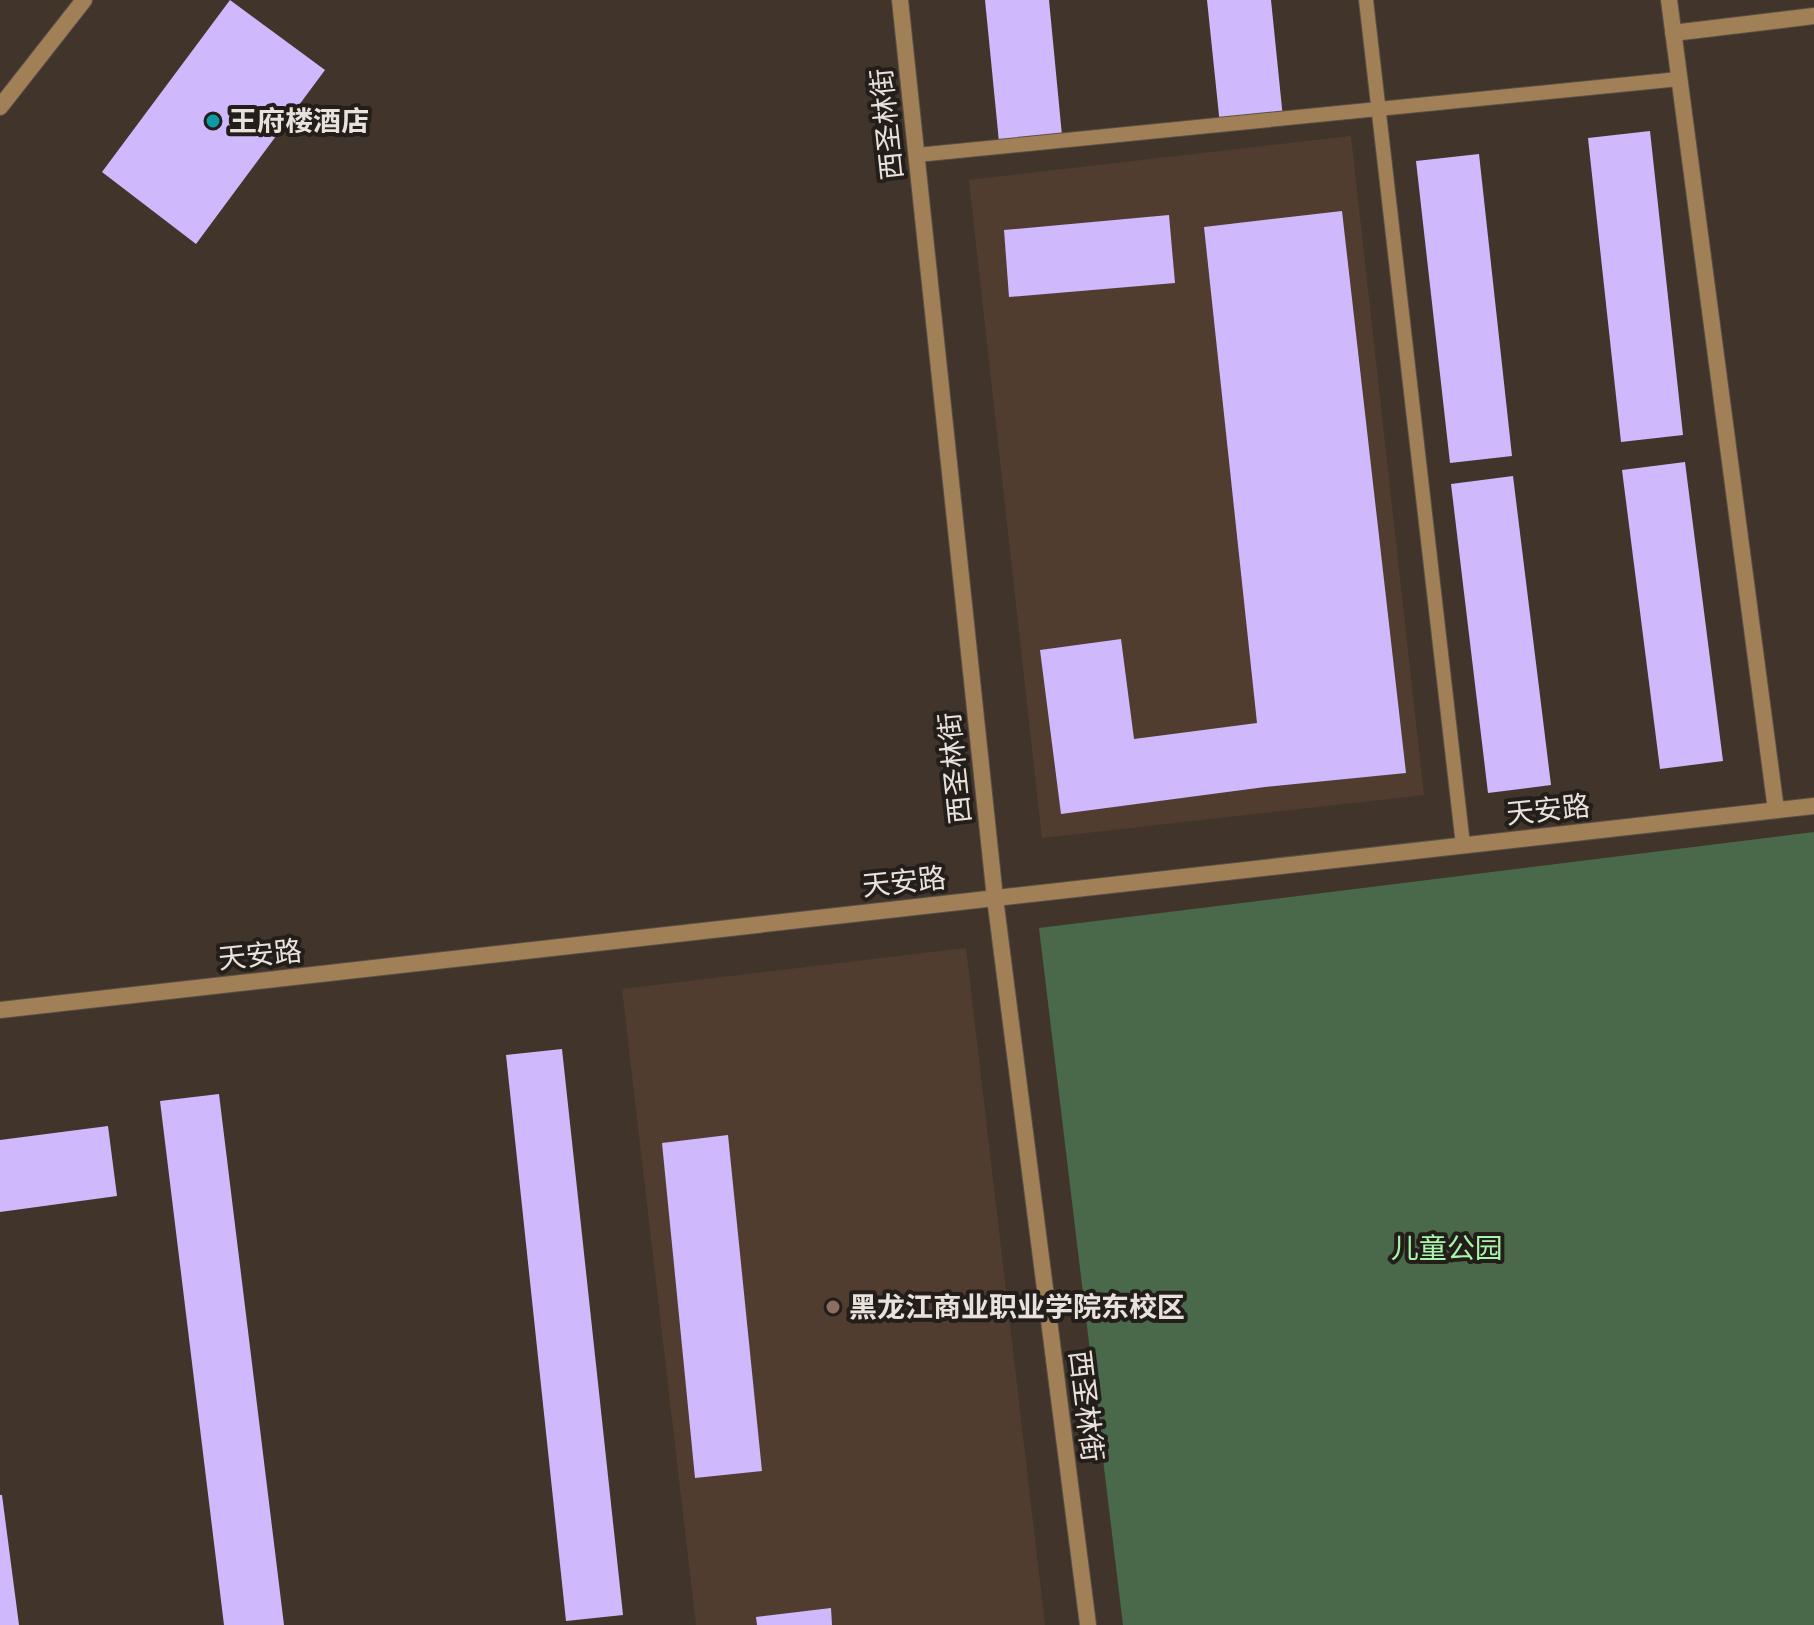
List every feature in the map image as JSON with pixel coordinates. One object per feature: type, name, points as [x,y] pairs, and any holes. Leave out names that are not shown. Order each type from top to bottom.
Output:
[{"type":"street","points":[[0,107],[84,0]]},
{"type":"street","name":"西圣林街","points":[[900,0],[995,898],[1088,1625]]},
{"type":"street","points":[[1669,0],[1776,810]]},
{"type":"street","points":[[1673,33],[1814,16]]},
{"type":"street","name":"天安路","points":[[0,1010],[1814,806]]},
{"type":"lane","points":[[1366,0],[1463,845]]},
{"type":"lane","points":[[917,155],[1679,79]]},
{"type":"shaded area","points":[[1351,136],[1424,795],[1042,838],[969,180]]},
{"type":"shaded area","name":"黑龙江商业职业学院东校区","points":[[966,948],[1045,1625],[696,1625],[622,989]]},
{"type":"green space","name":"儿童公园","points":[[1814,832],[1814,1625],[1123,1625],[1039,928]]},
{"type":"building","name":"王府楼酒店","points":[[230,0],[325,70],[196,244],[102,172]]},
{"type":"building","points":[[985,0],[1049,0],[1063,146],[1000,152]]},
{"type":"building","points":[[1207,0],[1271,0],[1283,118],[1220,125]]},
{"type":"building","points":[[1650,131],[1683,435],[1621,442],[1588,138]]},
{"type":"building","points":[[1479,154],[1512,456],[1450,463],[1416,161]]},
{"type":"building","points":[[1342,211],[1406,773],[1265,787],[1061,814],[1040,650],[1121,639],[1134,739],[1257,723],[1204,227]]},
{"type":"building","points":[[1169,215],[1175,283],[1009,297],[1004,230]]},
{"type":"building","points":[[1685,462],[1723,761],[1660,769],[1622,470]]},
{"type":"building","points":[[1513,476],[1551,785],[1488,793],[1451,484]]},
{"type":"building","points":[[562,1049],[623,1615],[566,1621],[506,1055]]},
{"type":"building","points":[[219,1094],[284,1625],[224,1625],[160,1101]]},
{"type":"building","points":[[108,1126],[117,1196],[0,1212],[0,1140]]},
{"type":"building","points":[[728,1135],[762,1471],[695,1478],[662,1143]]},
{"type":"building","points":[[2,1495],[19,1625],[0,1625]]},
{"type":"building","points":[[831,1608],[832,1625],[757,1625],[756,1617]]},
{"type":"place","name":"王府楼酒店","points":[[213,121]]},
{"type":"place","name":"黑龙江商业职业学院东校区","points":[[833,1307]]}]
